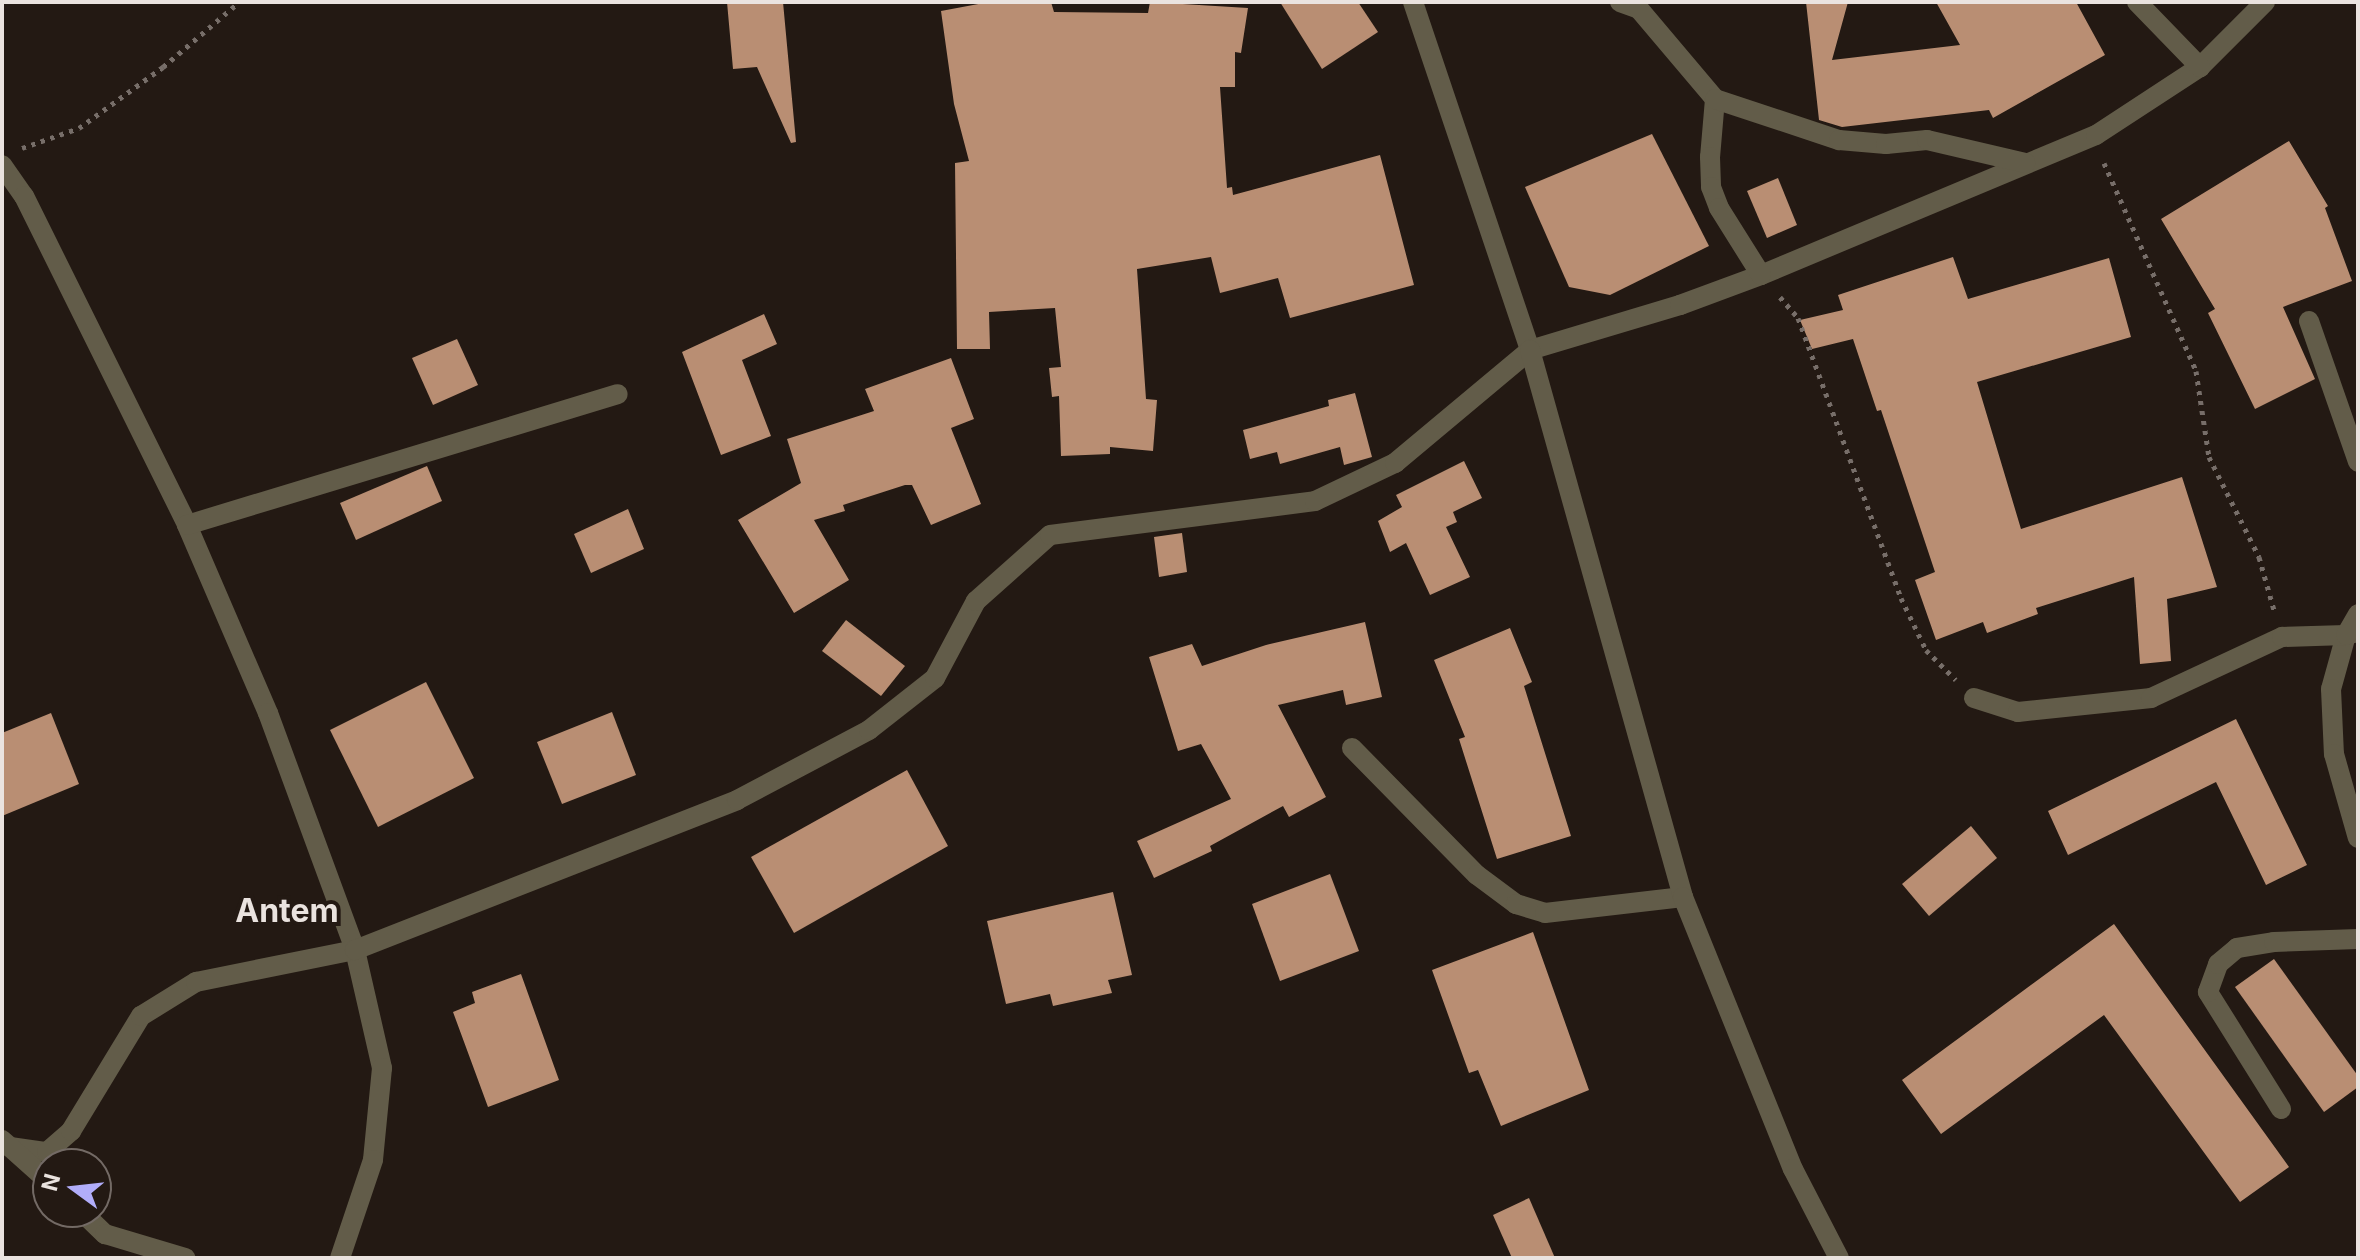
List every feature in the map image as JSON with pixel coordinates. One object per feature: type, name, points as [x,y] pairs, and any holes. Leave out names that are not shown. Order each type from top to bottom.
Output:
[{"type":"street","points":[[1413,2],[1530,350],[1683,897],[1793,1169],[1839,1258]]},
{"type":"street","points":[[2137,2],[2200,67]]},
{"type":"street","points":[[6,1144],[47,1152],[71,1131],[141,1016],[196,982],[355,950],[737,800],[869,730],[935,678],[976,601],[1050,535],[1315,501],[1395,463],[1530,350],[1680,305],[1761,275],[2096,135],[2200,67],[2265,2]]},
{"type":"street","points":[[1634,4],[1715,99],[1839,140],[1886,144],[1927,140],[2025,163]]},
{"type":"street","points":[[1715,99],[1711,187],[1719,208],[1761,275]]},
{"type":"street","points":[[8,158],[187,525],[268,713],[355,950],[382,1068],[373,1160],[340,1258]]},
{"type":"street","points":[[2309,321],[2358,462]]},
{"type":"street","points":[[187,525],[618,394]]},
{"type":"street","points":[[2358,614],[2331,689],[2334,754],[2358,838]]},
{"type":"street","points":[[1974,698],[2018,712],[2151,698],[2282,637],[2352,634]]},
{"type":"street","points":[[1352,748],[1477,875],[1516,904],[1545,913],[1683,897]]},
{"type":"street","points":[[2281,1109],[2208,992],[2218,964],[2237,948],[2274,942],[2358,939]]},
{"type":"street","points":[[6,1144],[32,1167]]},
{"type":"street","points":[[99,1228],[105,1234],[185,1258]]},
{"type":"path","points":[[8,158],[79,128],[163,67],[239,2]]},
{"type":"path","points":[[2096,135],[2110,182],[2162,286],[2196,371],[2209,457],[2259,557],[2282,637]]},
{"type":"path","points":[[1761,275],[1798,318],[1901,598],[1926,650],[1974,698]]},
{"type":"building","points":[[727,2],[783,2],[796,142],[791,143],[757,67],[733,69]]},
{"type":"building","points":[[989,2],[1051,2],[1054,12],[1148,13],[1150,2],[1248,8],[1241,53],[1235,52],[1235,87],[1220,87],[1227,188],[1232,187],[1233,195],[1380,155],[1414,285],[1290,318],[1278,278],[1220,293],[1211,257],[1137,269],[1146,399],[1157,400],[1153,451],[1110,447],[1110,454],[1061,456],[1059,396],[1052,397],[1049,368],[1061,367],[1055,308],[989,312],[990,349],[957,349],[955,163],[969,161],[954,104],[941,11]]},
{"type":"building","points":[[1280,2],[1358,2],[1378,32],[1322,69]]},
{"type":"building","points":[[1806,2],[1848,2],[1832,60],[1960,45],[1936,2],[2076,2],[2105,55],[1993,118],[1989,110],[1842,127],[1819,120]]},
{"type":"building","points":[[1652,134],[1709,246],[1610,295],[1569,287],[1525,187]]},
{"type":"building","points":[[2289,141],[2328,206],[2325,208],[2352,281],[2283,307],[2315,379],[2255,409],[2208,313],[2215,309],[2161,219]]},
{"type":"building","points":[[1778,178],[1797,225],[1767,238],[1747,191]]},
{"type":"building","points":[[1953,257],[1968,299],[2109,258],[2131,337],[1977,382],[2021,529],[2182,477],[2217,587],[2167,599],[2171,661],[2140,664],[2134,577],[2036,608],[2038,614],[1987,633],[1983,622],[1936,640],[1915,580],[1935,572],[1881,410],[1877,411],[1853,339],[1812,349],[1800,320],[1843,310],[1838,295]]},
{"type":"building","points":[[764,314],[777,344],[742,360],[771,436],[721,455],[682,352]]},
{"type":"building","points":[[457,339],[478,385],[433,405],[412,358]]},
{"type":"building","points":[[951,358],[974,419],[951,428],[981,504],[931,525],[912,485],[905,485],[843,505],[845,511],[814,520],[849,580],[794,613],[738,520],[801,483],[787,439],[874,411],[865,389]]},
{"type":"building","points":[[1355,393],[1372,457],[1344,465],[1340,447],[1280,464],[1277,452],[1250,459],[1243,430],[1329,406],[1328,400]]},
{"type":"building","points":[[1464,461],[1482,498],[1453,512],[1457,522],[1446,527],[1470,577],[1430,595],[1406,543],[1390,552],[1378,521],[1402,507],[1396,495]]},
{"type":"building","points":[[427,466],[442,501],[356,540],[340,503]]},
{"type":"building","points":[[628,509],[644,549],[591,573],[574,534]]},
{"type":"building","points":[[1182,533],[1187,572],[1159,577],[1154,537]]},
{"type":"building","points":[[846,620],[905,666],[881,696],[822,651]]},
{"type":"building","points":[[1365,622],[1382,697],[1346,705],[1343,690],[1278,705],[1326,797],[1289,817],[1283,806],[1210,846],[1212,851],[1154,878],[1137,841],[1231,799],[1201,744],[1178,751],[1149,657],[1192,644],[1202,666],[1266,645]]},
{"type":"building","points":[[1510,628],[1532,682],[1524,686],[1571,836],[1497,859],[1459,739],[1465,737],[1434,660]]},
{"type":"building","points":[[426,682],[474,778],[378,827],[330,730]]},
{"type":"building","points":[[612,712],[636,775],[562,804],[537,742]]},
{"type":"building","points":[[51,713],[79,784],[2,816],[2,733]]},
{"type":"building","points":[[2236,719],[2307,865],[2266,885],[2216,782],[2068,855],[2048,811]]},
{"type":"building","points":[[907,770],[948,846],[794,933],[751,857]]},
{"type":"building","points":[[1971,826],[1997,858],[1929,916],[1902,884]]},
{"type":"building","points":[[1330,874],[1359,951],[1280,981],[1252,904]]},
{"type":"building","points":[[1113,892],[1132,975],[1108,980],[1112,993],[1053,1006],[1050,994],[1006,1004],[987,921]]},
{"type":"building","points":[[2114,924],[2289,1167],[2240,1202],[2104,1015],[1941,1134],[1902,1080]]},
{"type":"building","points":[[1533,932],[1589,1090],[1501,1126],[1478,1070],[1469,1073],[1432,970]]},
{"type":"building","points":[[2274,959],[2358,1076],[2358,1087],[2324,1112],[2235,987]]},
{"type":"building","points":[[521,974],[559,1080],[488,1107],[453,1012],[475,1003],[472,992]]},
{"type":"building","points":[[1529,1198],[1555,1258],[1512,1258],[1493,1215]]},
{"type":"district","name":"Antem","points":[[287,911]]}]
